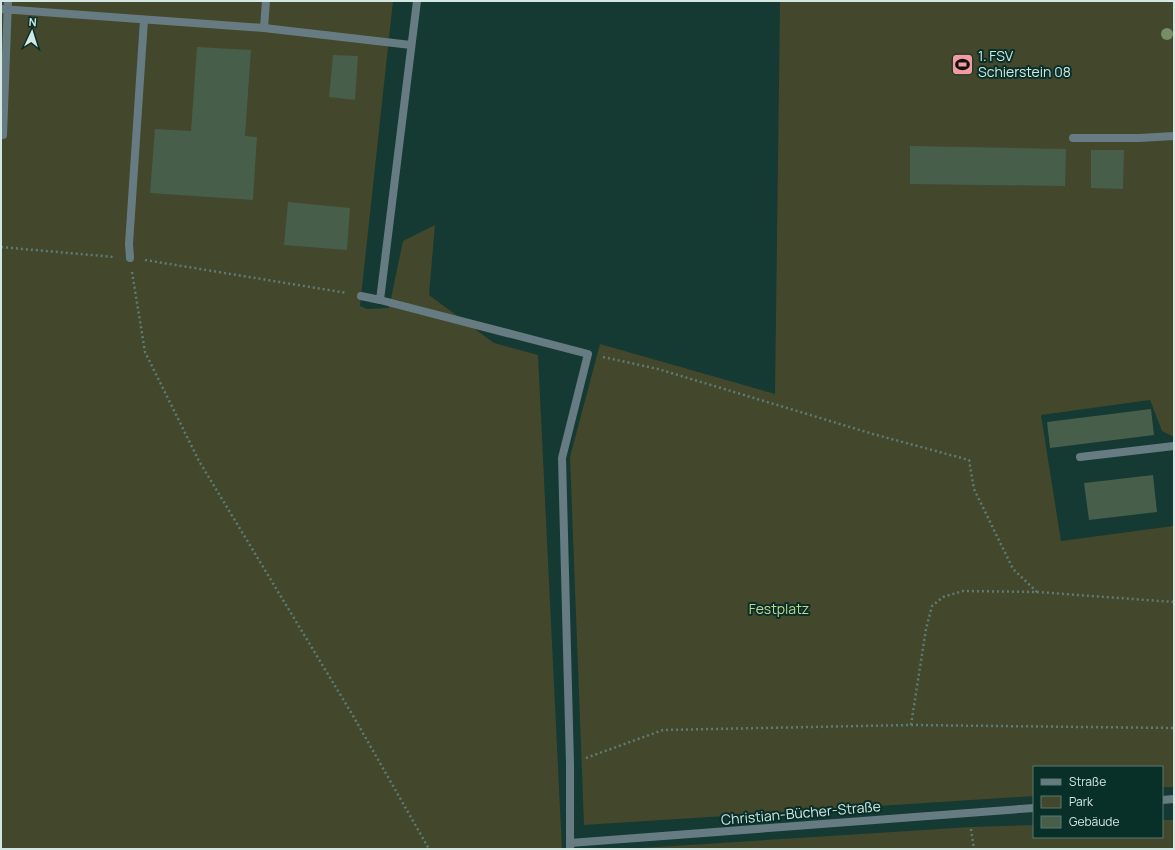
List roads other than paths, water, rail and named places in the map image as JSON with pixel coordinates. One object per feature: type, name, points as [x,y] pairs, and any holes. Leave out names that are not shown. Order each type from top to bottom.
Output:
[{"type":"street","points":[[264,28],[266,1]]},
{"type":"street","points":[[380,300],[416,1]]},
{"type":"street","points":[[3,135],[6,6],[144,20],[264,28],[411,45]]},
{"type":"street","points":[[130,258],[129,244],[144,20]]},
{"type":"street","points":[[1073,138],[1139,138],[1174,136]]},
{"type":"street","points":[[361,296],[588,354],[562,458],[570,764],[570,846]]},
{"type":"street","points":[[1080,457],[1174,446]]},
{"type":"street","points":[[1163,800],[1174,800]]},
{"type":"street","name":"Christian-Bücher-Straße","points":[[570,846],[1033,808]]},
{"type":"place","name":"1. FSV Schierstein 08","points":[[963,64]]},
{"type":"park label","name":"Festplatz","points":[[779,609]]}]
